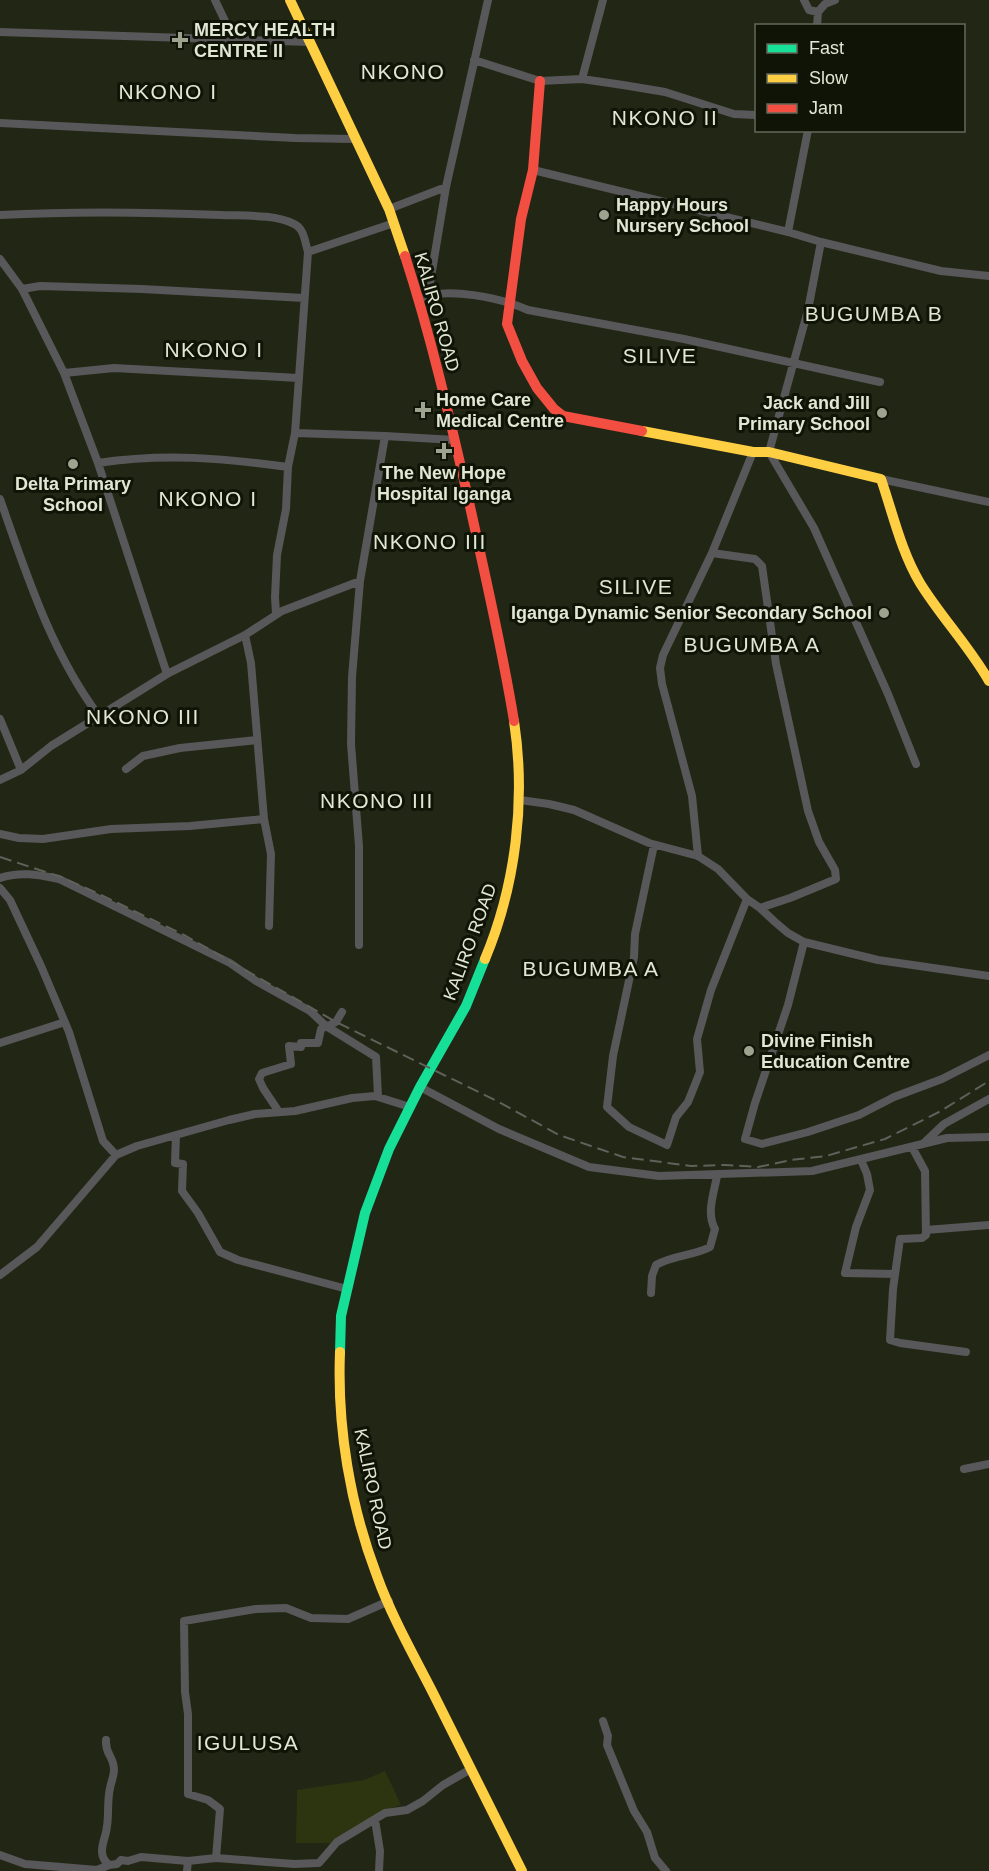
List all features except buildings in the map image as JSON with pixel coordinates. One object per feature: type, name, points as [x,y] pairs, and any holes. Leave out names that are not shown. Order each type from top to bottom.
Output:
[{"type":"main road","name":"KALIRO ROAD","points":[[290,0],[388,209],[423,297],[506,670],[515,728],[520,800],[510,884],[489,950],[466,1006],[389,1149],[365,1213],[341,1316],[339,1368],[343,1436],[348,1469],[362,1531],[377,1577],[522,1871]]},
{"type":"main road","points":[[540,81],[532,170],[521,219],[507,324],[512,339],[542,396],[554,411],[563,416],[753,452],[770,452],[880,478],[911,566],[934,604],[970,651],[989,681]]},
{"type":"street","points":[[215,0],[234,40]]},
{"type":"street","points":[[489,0],[423,297],[470,295],[509,302],[528,310],[684,339],[880,382]]},
{"type":"street","points":[[582,79],[603,0]]},
{"type":"street","points":[[804,0],[809,10],[818,12]]},
{"type":"street","points":[[817,24],[818,12],[825,4],[835,0]]},
{"type":"street","points":[[0,32],[310,42]]},
{"type":"street","points":[[474,60],[540,81],[582,79],[665,92],[734,114],[755,116]]},
{"type":"street","points":[[0,123],[295,138],[354,138]]},
{"type":"street","points":[[788,232],[808,132]]},
{"type":"street","points":[[532,170],[941,271],[989,276]]},
{"type":"street","points":[[388,209],[446,187]]},
{"type":"street","points":[[0,215],[56,212],[268,217],[295,224],[301,230],[308,252],[295,433],[288,467],[286,509],[278,555],[276,614]]},
{"type":"street","points":[[308,252],[394,223]]},
{"type":"street","points":[[821,243],[808,310],[770,452],[814,528],[888,694],[916,764]]},
{"type":"street","points":[[0,259],[22,289],[64,373],[98,463],[167,674]]},
{"type":"street","points":[[22,289],[40,286],[142,289],[304,298]]},
{"type":"street","points":[[64,373],[114,368],[298,378]]},
{"type":"street","points":[[295,433],[454,440]]},
{"type":"street","points":[[359,945],[358,846],[351,744],[353,666],[360,581],[385,436]]},
{"type":"street","points":[[698,856],[692,796],[662,684],[660,668],[663,655],[712,553],[753,452]]},
{"type":"street","points":[[98,463],[135,457],[177,456],[288,467]]},
{"type":"street","points":[[880,478],[989,502]]},
{"type":"street","points":[[0,499],[31,587],[52,636],[82,693],[99,716]]},
{"type":"street","points":[[712,553],[755,559],[762,566],[776,664],[806,801],[819,842],[835,870],[836,879],[760,908]]},
{"type":"street","points":[[0,780],[21,770],[51,746],[167,674],[245,634],[276,614],[360,581]]},
{"type":"street","points":[[245,634],[250,663],[264,819],[271,854],[269,926]]},
{"type":"street","points":[[0,719],[21,770]]},
{"type":"street","points":[[126,769],[143,756],[180,748],[257,741]]},
{"type":"street","points":[[520,800],[574,810],[654,844],[698,856],[718,869],[747,899],[788,933],[804,942],[878,960],[989,976]]},
{"type":"street","points":[[0,834],[43,839],[111,829],[190,826],[264,819]]},
{"type":"street","points":[[654,844],[635,934],[634,957],[613,1056],[607,1107],[629,1127],[668,1145],[676,1117],[688,1102],[700,1072],[697,1039],[711,990],[747,899]]},
{"type":"street","points":[[0,878],[8,875],[33,874],[59,879],[230,963],[256,981],[310,1011],[326,1026],[376,1058],[378,1096]]},
{"type":"street","points":[[0,888],[10,900],[65,1022],[103,1141],[116,1155]]},
{"type":"street","points":[[804,942],[788,1005],[745,1139],[762,1144],[859,1115],[894,1097],[942,1079],[989,1055]]},
{"type":"street","points":[[279,1112],[263,1089],[260,1079],[262,1073],[291,1064],[289,1046],[301,1047],[301,1043],[318,1043],[321,1029],[336,1022],[342,1012]]},
{"type":"street","points":[[0,1043],[65,1022]]},
{"type":"street","points":[[420,1088],[499,1129],[588,1167],[659,1176],[717,1176],[812,1171],[947,1138],[989,1137]]},
{"type":"street","points":[[0,1275],[37,1247],[116,1155],[136,1146],[229,1120],[295,1111],[352,1098],[378,1096],[410,1107]]},
{"type":"street","points":[[922,1144],[944,1124],[989,1099]]},
{"type":"street","points":[[176,1136],[175,1163],[183,1164],[182,1191],[220,1252],[238,1260],[347,1288]]},
{"type":"street","points":[[912,1147],[925,1172],[926,1235],[922,1238],[900,1239],[890,1340],[966,1352]]},
{"type":"street","points":[[861,1160],[870,1190],[856,1227],[845,1273],[895,1274]]},
{"type":"street","points":[[651,1293],[652,1276],[656,1264],[666,1259],[701,1252],[710,1247],[715,1229],[711,1206],[717,1176]]},
{"type":"street","points":[[926,1230],[989,1225]]},
{"type":"street","points":[[964,1469],[989,1464]]},
{"type":"street","points":[[216,1858],[220,1809],[208,1800],[188,1794],[188,1714],[185,1692],[184,1621],[256,1609],[286,1608],[311,1618],[348,1619],[389,1601]]},
{"type":"street","points":[[603,1721],[608,1736],[607,1745],[634,1811],[647,1832],[655,1858],[666,1871]]},
{"type":"street","points":[[106,1740],[105,1750],[112,1761],[114,1772],[109,1789],[108,1826],[101,1850],[109,1865]]},
{"type":"street","points":[[0,1855],[25,1864],[83,1870],[97,1870],[117,1864],[121,1860],[128,1861],[141,1857],[188,1861],[216,1858],[294,1864],[319,1863],[337,1842],[385,1813],[407,1810],[423,1801],[447,1782],[471,1769]]},
{"type":"street","points":[[375,1820],[380,1851],[380,1871]]},
{"type":"street","points":[[187,1871],[188,1861]]},
{"type":"shaded area","points":[[385,1771],[401,1805],[384,1810],[332,1843],[296,1843],[297,1790],[364,1780]]},
{"type":"railway","points":[[0,857],[61,877],[97,893],[186,936],[336,1022],[497,1101],[559,1135],[623,1157],[691,1166],[758,1167],[826,1156],[885,1139],[939,1112],[989,1081]]},
{"type":"traffic: fast","points":[[340,1352],[341,1316],[365,1213],[389,1149],[420,1087],[466,1006],[485,959]]},
{"type":"traffic: slow","points":[[290,0],[389,209],[405,256]]},
{"type":"traffic: slow","points":[[642,431],[753,452],[769,452],[881,479],[902,545],[913,571],[928,596],[989,681]]},
{"type":"traffic: slow","points":[[485,959],[504,902],[516,842],[519,781],[514,721]]},
{"type":"traffic: slow","points":[[340,1352],[341,1409],[347,1466],[359,1522],[368,1549],[396,1620],[522,1871]]},
{"type":"traffic: jam","points":[[540,81],[533,170],[521,219],[507,324],[522,361],[537,388],[554,409],[563,416],[642,431]]},
{"type":"traffic: jam","points":[[405,256],[432,347],[455,440],[493,611],[514,721]]},
{"type":"place","name":"MERCY HEALTH CENTRE II","points":[[180,40]]},
{"type":"place","name":"Happy Hours Nursery School","points":[[604,215]]},
{"type":"place","name":"Home Care Medical Centre","points":[[423,410]]},
{"type":"place","name":"Jack and Jill Primary School","points":[[882,413]]},
{"type":"place","name":"The New Hope Hospital Iganga","points":[[444,451]]},
{"type":"place","name":"Delta Primary School","points":[[73,464]]},
{"type":"place","name":"Iganga Dynamic Senior Secondary School","points":[[884,613]]},
{"type":"place","name":"Divine Finish Education Centre","points":[[749,1051]]},
{"type":"district","name":"NKONO","points":[[403,72]]},
{"type":"district","name":"NKONO I","points":[[168,92]]},
{"type":"district","name":"NKONO II","points":[[665,118]]},
{"type":"district","name":"BUGUMBA B","points":[[874,314]]},
{"type":"district","name":"NKONO I","points":[[214,350]]},
{"type":"district","name":"SILIVE","points":[[660,356]]},
{"type":"district","name":"NKONO I","points":[[208,499]]},
{"type":"district","name":"NKONO III","points":[[430,542]]},
{"type":"district","name":"SILIVE","points":[[636,587]]},
{"type":"district","name":"BUGUMBA A","points":[[752,645]]},
{"type":"district","name":"NKONO III","points":[[143,717]]},
{"type":"district","name":"NKONO III","points":[[377,801]]},
{"type":"district","name":"BUGUMBA A","points":[[591,969]]},
{"type":"district","name":"IGULUSA","points":[[248,1743]]}]
